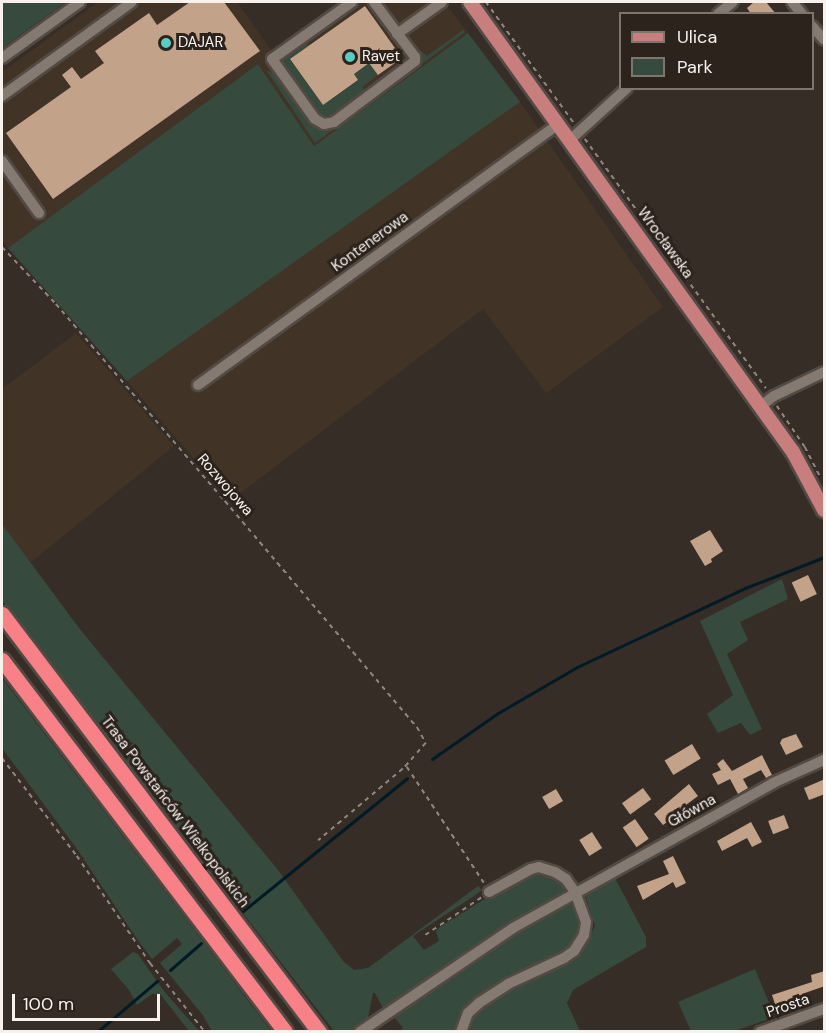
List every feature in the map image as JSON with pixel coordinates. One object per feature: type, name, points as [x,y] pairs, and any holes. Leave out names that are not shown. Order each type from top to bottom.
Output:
[{"type":"highway","name":"Trasa Powstańców Wielkopolskich","points":[[2,614],[320,1032]]},
{"type":"highway","points":[[2,660],[285,1032]]},
{"type":"main road","name":"Wrocławska","points":[[470,2],[558,124],[575,136],[793,452],[825,510]]},
{"type":"street","points":[[2,58],[80,2]]},
{"type":"street","points":[[2,96],[132,2]]},
{"type":"street","points":[[352,2],[272,59],[319,123],[334,122],[412,65],[415,57],[374,2]]},
{"type":"street","points":[[397,33],[442,2]]},
{"type":"street","points":[[720,12],[733,2]]},
{"type":"street","points":[[814,27],[825,40]]},
{"type":"street","points":[[575,136],[625,90]]},
{"type":"street","name":"Kontenerowa","points":[[198,385],[558,124]]},
{"type":"street","points":[[2,161],[39,213]]},
{"type":"street","points":[[761,406],[774,396],[825,372]]},
{"type":"street","name":"Główna","points":[[360,1032],[513,928],[773,783],[825,760]]},
{"type":"street","points":[[461,1032],[468,1013],[478,1003],[508,984],[574,951],[584,935],[586,922],[575,892],[566,879],[555,872],[539,867],[522,872],[489,892]]},
{"type":"street","name":"Prosta","points":[[760,1032],[825,1009]]},
{"type":"path","points":[[486,2],[575,136],[774,396],[777,408],[805,447],[824,487]]},
{"type":"path","name":"Rozwojowa","points":[[2,247],[56,304],[417,727],[426,742],[406,766]]},
{"type":"path","points":[[2,758],[77,856],[150,963],[205,1032]]},
{"type":"path","points":[[318,841],[406,766],[489,892],[424,935]]},
{"type":"shaded area","name":"DAJAR","points":[[98,2],[237,2],[273,53],[343,2],[444,2],[468,33],[314,146],[258,64],[8,248],[2,241],[2,72]]},
{"type":"shaded area","points":[[520,102],[663,307],[546,393],[483,309],[230,501],[127,381]]},
{"type":"shaded area","points":[[76,333],[174,446],[30,563],[2,524],[2,389]]},
{"type":"green space","points":[[2,2],[66,2],[2,48]]},
{"type":"green space","points":[[463,30],[465,32],[315,143],[267,71],[277,74],[313,124],[326,129],[420,59],[421,51],[427,56]]},
{"type":"green space","points":[[468,33],[520,102],[127,381],[8,248],[258,64],[314,146]]},
{"type":"green space","points":[[305,40],[309,45],[290,60],[323,105],[358,81],[354,74],[369,63],[378,75],[362,87],[366,93],[329,117],[318,115],[281,63],[282,58]]},
{"type":"green space","points":[[2,524],[79,628],[278,870],[343,961],[354,970],[368,968],[478,886],[482,890],[413,936],[424,950],[439,941],[436,931],[440,927],[526,873],[549,873],[564,885],[564,892],[504,926],[383,1008],[373,993],[368,1018],[375,1030],[384,1031],[334,1031],[2,601]]},
{"type":"green space","points":[[782,579],[788,599],[740,622],[748,640],[727,654],[762,729],[750,735],[741,723],[718,733],[707,714],[733,695],[700,621]]},
{"type":"green space","points":[[2,678],[271,1031],[212,1031],[202,1014],[160,963],[182,944],[177,938],[152,959],[77,849],[2,748]]},
{"type":"green space","points":[[615,878],[646,937],[646,947],[573,990],[567,1003],[580,1031],[467,1032],[468,1024],[476,1010],[508,989],[568,961],[584,947],[595,926],[585,895]]},
{"type":"green space","points":[[571,902],[576,904],[580,919],[578,938],[573,947],[475,1003],[459,1031],[399,1031],[403,1028],[394,1017],[512,935]]},
{"type":"green space","points":[[133,952],[138,954],[163,990],[199,1031],[189,1031],[160,994],[152,994],[137,1005],[129,990],[111,969]]},
{"type":"green space","points":[[755,969],[775,1017],[735,1031],[691,1031],[678,1002]]},
{"type":"building","points":[[190,2],[224,2],[260,51],[53,199],[6,133],[71,87],[62,75],[72,67],[81,79],[104,63],[95,51],[149,13],[157,25]]},
{"type":"building","points":[[754,2],[766,2],[774,12],[750,12],[747,8]]},
{"type":"building","points":[[365,6],[402,58],[378,75],[369,63],[354,74],[358,80],[323,105],[290,59]]},
{"type":"building","points":[[710,530],[723,551],[705,566],[690,541]]},
{"type":"building","points":[[808,575],[817,594],[801,602],[792,583]]},
{"type":"building","points":[[796,734],[803,747],[786,755],[780,743],[782,739]]},
{"type":"building","points":[[692,744],[701,759],[673,775],[665,760]]},
{"type":"building","points":[[762,755],[772,775],[766,778],[761,770],[743,779],[748,788],[738,794],[730,779],[718,785],[712,774],[721,770],[717,764],[723,759],[732,771]]},
{"type":"building","points":[[825,779],[825,794],[809,800],[804,788]]},
{"type":"building","points":[[689,784],[698,796],[671,816],[673,818],[663,825],[654,814]]},
{"type":"building","points":[[643,788],[651,799],[630,815],[622,803]]},
{"type":"building","points":[[556,789],[563,801],[549,809],[542,797]]},
{"type":"building","points":[[784,815],[789,828],[773,834],[768,821]]},
{"type":"building","points":[[635,819],[649,839],[636,847],[623,828]]},
{"type":"building","points":[[751,822],[762,842],[752,847],[747,838],[722,851],[717,841]]},
{"type":"building","points":[[592,832],[602,848],[589,856],[579,840]]},
{"type":"building","points":[[673,856],[686,883],[676,888],[673,882],[643,900],[637,886],[669,874],[663,861]]},
{"type":"building","points":[[825,971],[825,986],[802,994],[803,998],[776,1007],[772,995],[812,982],[811,975]]},
{"type":"waterway","points":[[432,759],[498,713],[577,667],[745,588],[824,557]]},
{"type":"waterway","points":[[243,911],[407,778]]},
{"type":"waterway","points":[[170,970],[201,943]]},
{"type":"waterway","points":[[97,1032],[157,981]]},
{"type":"place","name":"DAJAR","points":[[166,43]]},
{"type":"place","name":"Ravet","points":[[350,57]]}]
